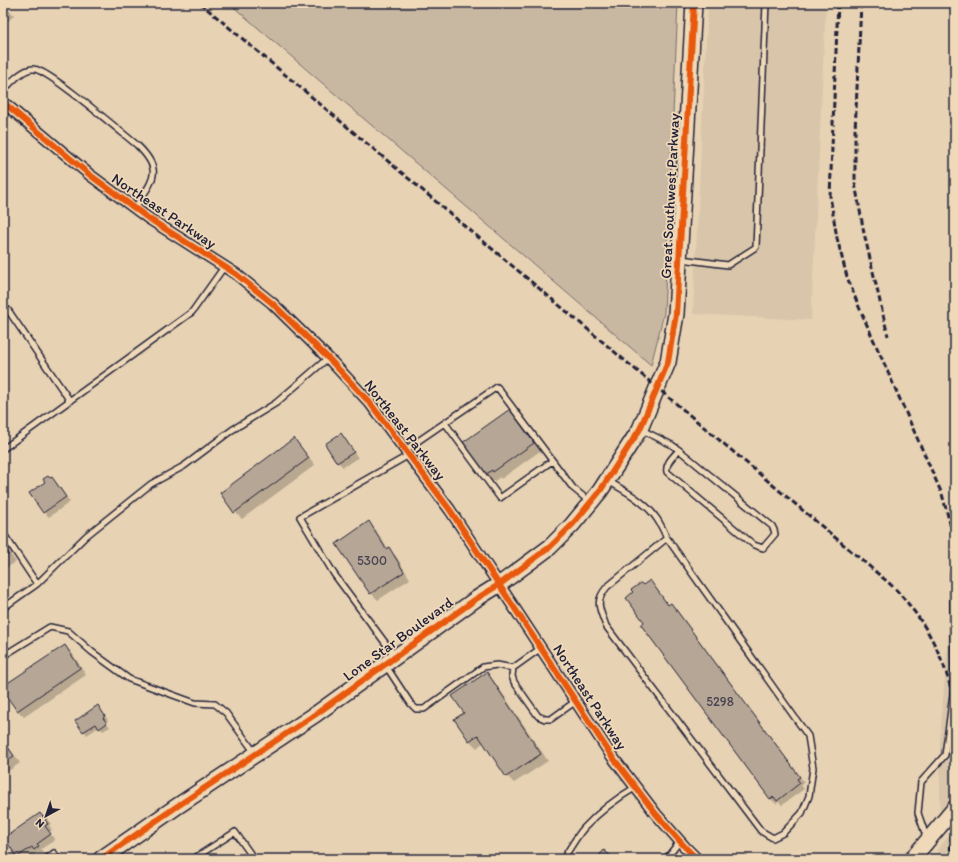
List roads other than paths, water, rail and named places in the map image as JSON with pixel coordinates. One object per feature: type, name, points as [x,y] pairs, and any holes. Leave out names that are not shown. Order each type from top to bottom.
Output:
[{"type":"street","name":"Great Southwest Parkway","points":[[657,388],[668,362],[676,314],[694,3]]},
{"type":"street","name":"Northeast Parkway","points":[[3,102],[90,175],[135,208],[236,274],[272,303],[328,358],[370,403],[450,510],[611,754],[680,841],[697,859]]},
{"type":"street","name":"Lone Star Boulevard","points":[[101,859],[316,714],[550,547],[572,525],[607,480],[640,429],[657,388]]},
{"type":"street","points":[[912,859],[955,808]]},
{"type":"lane","points":[[680,259],[728,265],[756,247],[766,3]]},
{"type":"lane","points":[[3,91],[13,79],[32,69],[38,70],[55,80],[137,145],[147,155],[154,167],[152,180],[135,208]]},
{"type":"lane","points":[[3,449],[192,312],[224,267]]},
{"type":"lane","points":[[3,307],[8,310],[70,401]]},
{"type":"lane","points":[[3,608],[38,584],[86,536],[151,484],[184,466],[232,430],[276,403],[328,358]]},
{"type":"lane","points":[[541,648],[513,668],[497,665],[483,667],[424,709],[416,709],[411,704],[390,661],[334,574],[300,517],[407,452],[445,423],[497,387],[573,488],[591,502]]},
{"type":"lane","points":[[445,423],[500,498],[552,461]]},
{"type":"lane","points":[[640,429],[680,450],[772,526],[774,534],[763,548],[754,545],[667,472],[666,468],[668,463],[680,450]]},
{"type":"lane","points":[[607,480],[633,496],[647,507],[657,519],[667,538],[808,736],[813,768],[809,796],[802,813],[783,833],[773,838],[761,830],[606,626],[599,607],[600,595],[607,587],[667,538]]},
{"type":"lane","points":[[3,533],[38,584]]},
{"type":"lane","points":[[927,841],[918,814],[921,782],[945,755],[954,676],[953,574],[955,567]]},
{"type":"lane","points":[[3,656],[50,627],[68,631],[92,652],[129,679],[194,702],[215,704],[226,714],[256,754]]},
{"type":"lane","points":[[513,668],[512,676],[514,682],[538,716],[544,720],[551,719],[576,701]]},
{"type":"lane","points":[[563,859],[584,829],[599,814],[622,795],[636,787]]},
{"type":"lane","points":[[193,859],[235,832],[254,859]]},
{"type":"lane","points":[[666,859],[680,841]]},
{"type":"lane","points":[[46,859],[54,853],[58,859]]},
{"type":"railway","points":[[200,3],[892,586],[920,619],[936,648],[948,678],[955,711]]},
{"type":"railway","points":[[838,3],[830,196],[837,238],[847,277],[859,307],[942,494],[955,542]]},
{"type":"railway","points":[[861,3],[855,131],[855,183],[864,233],[888,336]]},
{"type":"railway","points":[[950,859],[955,776]]}]
